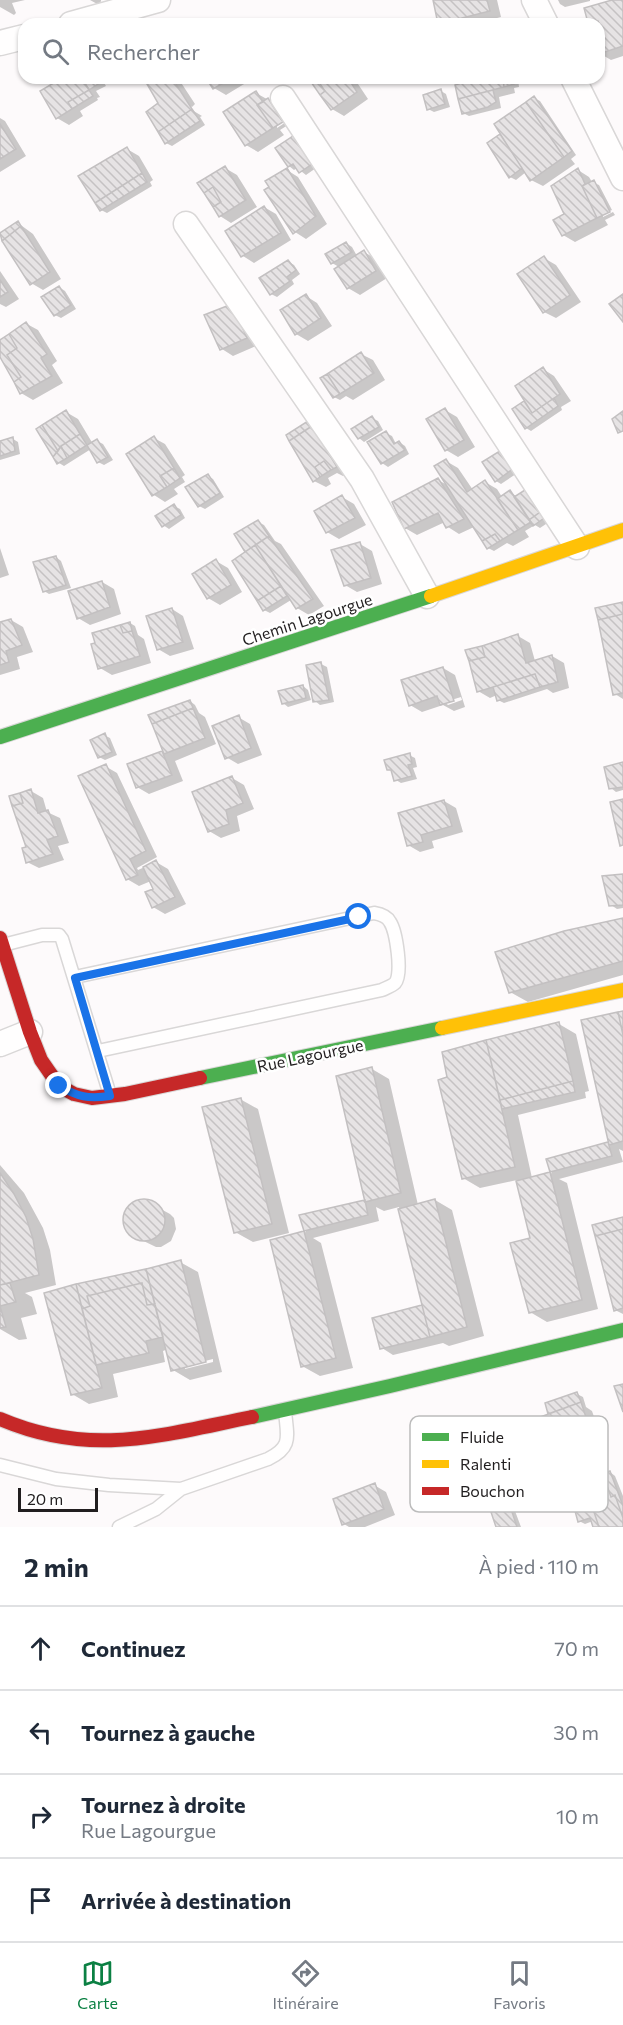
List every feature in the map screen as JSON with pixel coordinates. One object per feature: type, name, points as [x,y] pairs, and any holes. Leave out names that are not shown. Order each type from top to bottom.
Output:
[{"type":"street","points":[[93,18],[158,0]]},
{"type":"street","points":[[534,0],[543,18]]},
{"type":"street","points":[[0,43],[18,38]]},
{"type":"street","points":[[576,84],[623,178]]},
{"type":"street","points":[[283,98],[577,547]]},
{"type":"street","points":[[186,224],[362,479],[427,596]]},
{"type":"street","name":"Chemin Lagourgue","points":[[0,737],[623,530]]},
{"type":"street","name":"Rue Lagourgue","points":[[1,941],[41,1060],[59,1086],[74,1094],[92,1098],[623,990]]},
{"type":"street","points":[[0,1044],[30,1032]]},
{"type":"street","points":[[0,1419],[28,1430],[70,1438],[112,1441],[140,1439],[285,1410],[623,1330]]},
{"type":"lane","points":[[75,978],[374,913],[390,921],[399,960],[399,973],[395,982],[382,990],[98,1051]]},
{"type":"lane","points":[[1,941],[42,935],[59,935],[62,939],[110,1096]]},
{"type":"lane","points":[[119,1527],[156,1509],[181,1489],[281,1453],[288,1437],[285,1410]]},
{"type":"lane","points":[[0,1465],[56,1479],[181,1489]]},
{"type":"building","points":[[433,0],[487,0],[490,11],[462,18],[437,18]]},
{"type":"building","points":[[612,0],[623,0],[623,46],[605,52],[605,18],[587,18],[584,8]]},
{"type":"building","points":[[52,84],[86,84],[89,90],[68,102],[72,109],[56,119],[40,91]]},
{"type":"building","points":[[86,84],[98,84],[89,90]]},
{"type":"building","points":[[147,84],[176,84],[192,109],[158,132],[146,112],[158,103]]},
{"type":"building","points":[[210,84],[222,84],[213,89]]},
{"type":"building","points":[[312,84],[320,84],[325,91],[320,95]]},
{"type":"building","points":[[320,84],[352,84],[357,92],[331,110],[320,95],[325,91]]},
{"type":"building","points":[[504,84],[504,87],[458,99],[455,85]]},
{"type":"building","points":[[441,89],[445,104],[427,110],[423,95]]},
{"type":"building","points":[[89,90],[93,96],[72,109],[68,102]]},
{"type":"building","points":[[493,90],[496,102],[488,107],[462,114],[458,99]]},
{"type":"building","points":[[256,91],[263,102],[257,105],[273,128],[245,146],[223,112]]},
{"type":"building","points":[[534,96],[572,151],[564,157],[526,102]]},
{"type":"building","points":[[268,98],[283,122],[273,128],[257,105]]},
{"type":"building","points":[[526,102],[564,157],[530,181],[494,124]]},
{"type":"building","points":[[192,109],[200,121],[165,144],[158,132]]},
{"type":"building","points":[[0,124],[16,149],[0,159]]},
{"type":"building","points":[[500,134],[522,168],[509,178],[487,143]]},
{"type":"building","points":[[293,136],[312,164],[299,173],[293,164],[288,167],[275,148]]},
{"type":"building","points":[[127,147],[142,173],[95,203],[78,176]]},
{"type":"building","points":[[225,166],[246,200],[219,217],[213,207],[221,202],[213,187],[204,193],[197,183]]},
{"type":"building","points":[[287,168],[316,216],[293,234],[264,190],[269,187],[265,181]]},
{"type":"building","points":[[578,168],[585,184],[582,186],[597,218],[562,236],[553,220],[564,214],[551,186]]},
{"type":"building","points":[[142,173],[147,182],[100,211],[95,203]]},
{"type":"building","points":[[594,180],[610,212],[597,218],[582,186]]},
{"type":"building","points":[[213,187],[221,202],[213,207],[204,193]]},
{"type":"building","points":[[264,206],[281,233],[241,257],[225,231]]},
{"type":"building","points":[[18,221],[21,226],[2,241],[0,233]]},
{"type":"building","points":[[21,226],[50,272],[30,285],[2,241]]},
{"type":"building","points":[[346,242],[352,252],[331,264],[325,254]]},
{"type":"building","points":[[364,250],[376,271],[347,289],[334,269]]},
{"type":"building","points":[[544,256],[570,295],[543,313],[517,274]]},
{"type":"building","points":[[288,260],[296,270],[287,277],[290,281],[270,295],[259,278]]},
{"type":"building","points":[[0,280],[8,292],[0,297]]},
{"type":"building","points":[[59,286],[71,305],[54,316],[41,297]]},
{"type":"building","points":[[306,294],[321,318],[295,335],[280,310]]},
{"type":"building","points":[[623,294],[623,322],[609,304]]},
{"type":"building","points":[[232,304],[247,338],[220,350],[204,315]]},
{"type":"building","points":[[26,322],[47,354],[41,358],[52,376],[20,394],[14,382],[21,377],[7,355],[17,348],[9,334]]},
{"type":"building","points":[[9,334],[17,348],[7,355],[21,377],[14,382],[0,357],[0,340]]},
{"type":"building","points":[[361,352],[374,373],[340,394],[327,374]]},
{"type":"building","points":[[543,367],[560,394],[532,413],[515,386]]},
{"type":"building","points":[[327,374],[340,394],[333,398],[320,378]]},
{"type":"building","points":[[554,398],[558,406],[525,429],[512,409],[524,401],[532,413]]},
{"type":"building","points":[[445,408],[464,440],[445,451],[426,419]]},
{"type":"building","points":[[66,410],[80,434],[61,446],[58,451],[42,425]]},
{"type":"building","points":[[623,411],[623,431],[618,433],[612,419]]},
{"type":"building","points":[[372,416],[379,427],[358,439],[351,429]]},
{"type":"building","points":[[308,421],[312,426],[289,441],[286,435]]},
{"type":"building","points":[[42,425],[58,451],[53,457],[36,429]]},
{"type":"building","points":[[312,426],[337,467],[331,470],[324,461],[315,467],[320,477],[313,482],[289,441]]},
{"type":"building","points":[[386,431],[394,444],[399,441],[405,450],[381,464],[367,442]]},
{"type":"building","points":[[80,434],[87,445],[67,458],[61,446]]},
{"type":"building","points":[[154,436],[174,468],[160,476],[167,487],[152,496],[126,454]]},
{"type":"building","points":[[13,437],[15,451],[0,456],[0,441]]},
{"type":"building","points":[[97,439],[108,457],[97,463],[87,445]]},
{"type":"building","points":[[61,446],[67,458],[57,464],[53,457]]},
{"type":"building","points":[[503,449],[514,468],[495,482],[482,462]]},
{"type":"building","points":[[446,459],[467,492],[485,480],[518,530],[500,541],[495,534],[482,541],[434,466]]},
{"type":"building","points":[[324,461],[331,470],[320,477],[315,467]]},
{"type":"building","points":[[174,468],[180,478],[167,487],[160,476]]},
{"type":"building","points":[[208,474],[220,493],[198,507],[185,487]]},
{"type":"building","points":[[438,478],[464,519],[446,528],[438,513],[404,529],[392,502]]},
{"type":"building","points":[[528,488],[543,510],[529,520],[514,497]]},
{"type":"building","points":[[510,490],[531,522],[518,530],[497,499]]},
{"type":"building","points":[[342,495],[355,518],[326,533],[314,511]]},
{"type":"building","points":[[174,504],[181,515],[162,527],[155,516]]},
{"type":"building","points":[[543,510],[547,516],[533,526],[529,520]]},
{"type":"building","points":[[258,520],[269,536],[245,552],[234,534]]},
{"type":"building","points":[[495,534],[500,541],[487,549],[482,541]]},
{"type":"building","points":[[269,536],[313,599],[296,609],[255,545]]},
{"type":"building","points":[[360,542],[371,578],[344,586],[331,550]]},
{"type":"building","points":[[255,545],[281,586],[257,601],[232,561]]},
{"type":"building","points":[[56,556],[66,585],[43,592],[33,562]]},
{"type":"building","points":[[216,559],[231,585],[207,599],[192,574]]},
{"type":"building","points":[[102,581],[110,607],[77,619],[68,591]]},
{"type":"building","points":[[281,586],[287,596],[263,611],[257,601]]},
{"type":"building","points":[[623,602],[623,614],[598,620],[595,608]]},
{"type":"building","points":[[172,608],[183,642],[157,650],[146,616]]},
{"type":"building","points":[[623,614],[623,693],[613,695],[598,620]]},
{"type":"building","points":[[11,619],[22,645],[6,651],[9,662],[0,665],[0,622]]},
{"type":"building","points":[[130,622],[132,631],[123,633],[120,625]]},
{"type":"building","points":[[120,625],[123,633],[132,631],[140,656],[98,669],[91,644],[95,643],[92,633]]},
{"type":"building","points":[[518,634],[526,663],[552,655],[558,682],[540,687],[535,674],[477,692],[469,661],[485,657],[482,646]]},
{"type":"building","points":[[482,646],[485,657],[469,661],[465,650]]},
{"type":"building","points":[[321,662],[329,700],[313,702],[306,665]]},
{"type":"building","points":[[443,667],[454,701],[440,705],[437,696],[409,706],[401,680]]},
{"type":"building","points":[[535,674],[540,687],[497,701],[493,687]]},
{"type":"building","points":[[303,685],[306,698],[282,704],[278,691]]},
{"type":"building","points":[[190,700],[193,708],[152,724],[148,715]]},
{"type":"building","points":[[193,708],[205,738],[164,754],[152,724]]},
{"type":"building","points":[[239,715],[251,748],[225,759],[212,726]]},
{"type":"building","points":[[105,733],[112,752],[98,758],[90,740]]},
{"type":"building","points":[[162,751],[172,775],[136,788],[127,764]]},
{"type":"building","points":[[410,753],[412,764],[408,765],[412,776],[394,781],[391,770],[387,770],[384,760]]},
{"type":"building","points":[[623,762],[623,787],[609,789],[604,767]]},
{"type":"building","points":[[106,764],[146,851],[130,859],[138,875],[126,880],[78,776]]},
{"type":"building","points":[[232,776],[243,803],[226,810],[229,824],[208,832],[192,792]]},
{"type":"building","points":[[31,789],[38,813],[48,810],[58,836],[47,840],[53,854],[26,863],[22,848],[26,847],[12,806],[23,803],[20,793]]},
{"type":"building","points":[[20,793],[23,803],[12,806],[9,796]]},
{"type":"building","points":[[623,799],[623,845],[620,846],[610,802]]},
{"type":"building","points":[[444,800],[452,826],[421,835],[423,842],[407,846],[398,813]]},
{"type":"building","points":[[156,860],[175,897],[152,908],[145,892],[153,889],[143,867]]},
{"type":"building","points":[[623,874],[623,905],[609,906],[602,876]]},
{"type":"building","points":[[623,918],[623,961],[509,993],[495,952],[564,931]]},
{"type":"building","points":[[623,1011],[623,1035],[618,1012]]},
{"type":"building","points":[[618,1012],[623,1035],[623,1141],[609,1145],[581,1020]]},
{"type":"building","points":[[559,1022],[573,1081],[500,1100],[486,1040]]},
{"type":"building","points":[[486,1040],[515,1167],[462,1179],[438,1080],[447,1077],[442,1052]]},
{"type":"building","points":[[372,1067],[401,1193],[365,1202],[336,1076]]},
{"type":"building","points":[[573,1081],[575,1092],[502,1109],[500,1100]]},
{"type":"building","points":[[241,1098],[272,1224],[234,1233],[202,1107]]},
{"type":"building","points":[[608,1142],[612,1156],[550,1172],[546,1159]]},
{"type":"building","points":[[550,1172],[582,1300],[529,1313],[510,1243],[530,1238],[516,1181]]},
{"type":"building","points":[[0,1173],[26,1217],[33,1239],[39,1275],[0,1285]]},
{"type":"building","points":[[144,1199],[159,1205],[165,1220],[159,1235],[144,1241],[129,1235],[123,1220],[129,1205]]},
{"type":"building","points":[[435,1199],[467,1327],[430,1337],[398,1209]]},
{"type":"building","points":[[365,1200],[368,1215],[304,1231],[299,1215]]},
{"type":"building","points":[[623,1217],[623,1229],[595,1236],[592,1225]]},
{"type":"building","points":[[623,1229],[623,1308],[614,1311],[595,1236]]},
{"type":"building","points":[[304,1231],[336,1358],[301,1367],[270,1240]]},
{"type":"building","points":[[181,1260],[206,1362],[171,1371],[146,1269]]},
{"type":"building","points":[[146,1269],[155,1304],[147,1305],[142,1283],[87,1296],[90,1306],[82,1309],[76,1284]]},
{"type":"building","points":[[10,1283],[16,1302],[0,1306],[0,1285]]},
{"type":"building","points":[[142,1283],[147,1305],[155,1304],[163,1337],[146,1341],[149,1353],[96,1365],[82,1309],[90,1306],[87,1296]]},
{"type":"building","points":[[76,1284],[102,1388],[71,1395],[44,1293]]},
{"type":"building","points":[[422,1305],[430,1337],[380,1349],[372,1318]]},
{"type":"building","points":[[0,1306],[6,1327],[0,1328]]},
{"type":"building","points":[[623,1384],[623,1412],[614,1386]]},
{"type":"building","points":[[577,1392],[581,1402],[548,1414],[545,1403]]},
{"type":"building","points":[[581,1402],[586,1416],[543,1416]]},
{"type":"building","points":[[610,1471],[623,1506],[623,1518],[615,1495],[611,1497],[608,1488],[608,1472]]},
{"type":"building","points":[[375,1483],[384,1509],[342,1525],[333,1499]]},
{"type":"building","points":[[608,1488],[611,1497],[615,1495],[623,1518],[623,1527],[599,1527],[594,1512],[608,1512]]},
{"type":"building","points":[[491,1512],[512,1512],[517,1527],[496,1527]]},
{"type":"building","points":[[575,1512],[594,1512],[599,1527],[593,1527],[590,1518],[578,1522]]},
{"type":"traffic: fast","points":[[0,737],[431,596]]},
{"type":"traffic: fast","points":[[200,1078],[442,1028]]},
{"type":"traffic: fast","points":[[252,1417],[623,1330]]},
{"type":"traffic: slow","points":[[431,596],[623,530]]},
{"type":"traffic: slow","points":[[442,1028],[623,990]]},
{"type":"traffic: jam","points":[[0,938],[41,1060],[59,1086],[74,1094],[92,1098],[125,1094],[200,1078]]},
{"type":"traffic: jam","points":[[0,1419],[33,1431],[65,1438],[96,1440],[156,1436],[252,1417]]},
{"type":"route","points":[[59,1086],[74,1094],[92,1098],[110,1096],[75,978],[359,917]]}]
